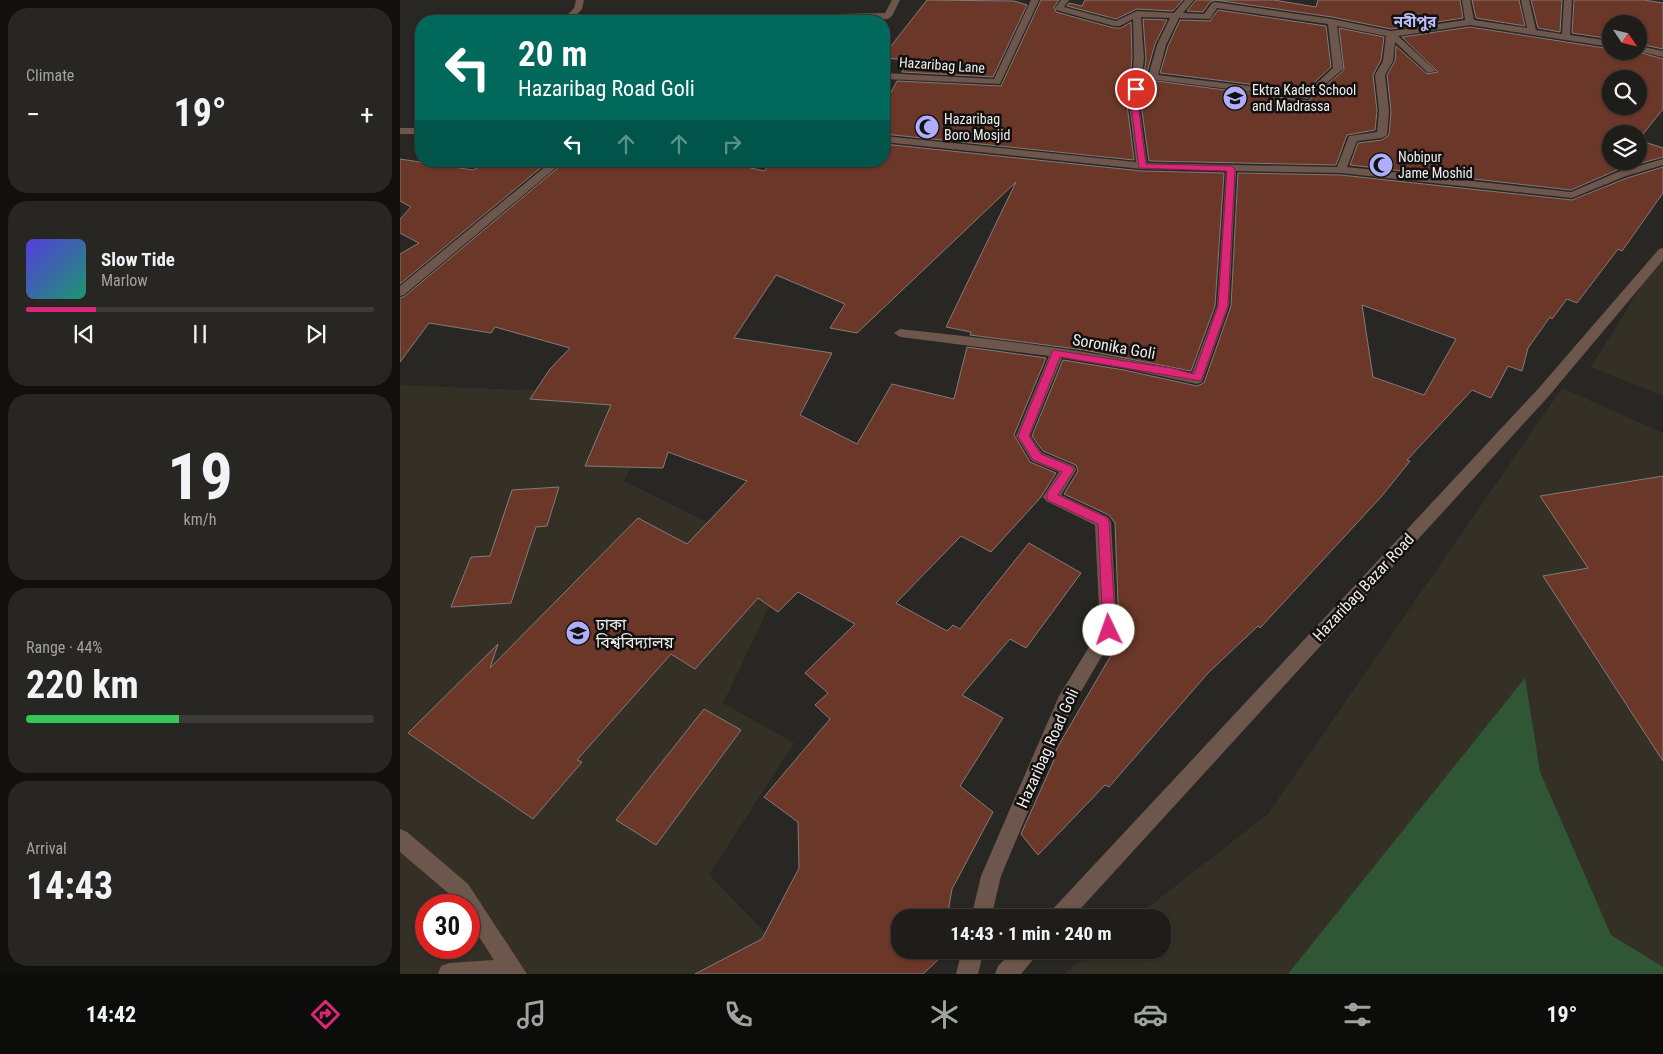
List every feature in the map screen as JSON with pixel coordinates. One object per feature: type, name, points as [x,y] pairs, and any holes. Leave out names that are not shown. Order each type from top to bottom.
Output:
[{"type":"street","points":[[572,15],[578,9],[580,0]]},
{"type":"street","points":[[888,15],[896,0]]},
{"type":"street","name":"Hazaribag Lane","points":[[890,76],[997,82],[1035,0]]},
{"type":"street","points":[[1065,0],[1059,8],[1117,24],[1137,14],[1153,11],[1207,17],[1216,3],[1392,34],[1470,22],[1566,35],[1602,42]]},
{"type":"street","points":[[1190,0],[1176,14],[1160,43],[1153,77],[1308,96],[1338,69],[1332,22]]},
{"type":"street","points":[[1466,0],[1470,22]]},
{"type":"street","points":[[1524,0],[1532,30]]},
{"type":"street","points":[[1566,35],[1568,0]]},
{"type":"street","points":[[1137,14],[1139,58],[1134,104],[1142,166]]},
{"type":"street","points":[[1392,34],[1430,71]]},
{"type":"street","points":[[1341,170],[1353,138],[1382,135],[1384,111],[1380,75],[1388,61],[1392,34]]},
{"type":"street","points":[[1648,51],[1663,54]]},
{"type":"street","points":[[400,131],[415,131]]},
{"type":"street","points":[[890,140],[1142,166],[1341,170],[1572,195],[1622,174],[1663,162]]},
{"type":"street","points":[[400,292],[552,167]]},
{"type":"street","name":"Soronika Goli","points":[[900,332],[1057,353],[1171,372],[1197,379],[1223,306],[1231,169]]},
{"type":"street","name":"Hazaribag Bazar Road","points":[[1066,909],[1543,393],[1663,252]]},
{"type":"street","name":"Hazaribag Road Goli","points":[[983,909],[991,876],[1065,702],[1109,630],[1103,522],[1051,497],[1069,470],[1037,457],[1023,436],[1057,353]]},
{"type":"street","points":[[400,839],[461,891],[514,971]]},
{"type":"street","points":[[967,974],[971,959]]},
{"type":"street","points":[[1006,974],[1020,959]]},
{"type":"street","points":[[449,974],[514,971]]},
{"type":"shaded area","points":[[1663,251],[1663,396],[1591,367]]},
{"type":"shaded area","name":"ঢাকা বিশ্ববিদ্যালয়","points":[[400,385],[669,396],[624,481],[790,563],[723,703],[794,743],[709,875],[806,974],[400,974]]},
{"type":"shaded area","points":[[1562,388],[1663,433],[1663,974],[1064,974],[1083,959],[1171,959],[1171,909],[1146,909],[1268,814]]},
{"type":"green space","points":[[1525,678],[1540,772],[1611,935],[1663,967],[1663,974],[1288,974]]},
{"type":"building","points":[[927,0],[1014,1],[1027,5],[993,77],[902,72],[909,60],[890,58],[890,47]]},
{"type":"building","points":[[1041,0],[1059,0],[1054,7],[1056,12],[1114,28],[1121,28],[1131,22],[1132,58],[1127,104],[1134,160],[890,135],[890,94],[897,81],[1001,86]]},
{"type":"building","points":[[1085,0],[1183,0],[1173,11],[1137,9],[1116,19],[1067,6],[1069,3],[1082,6]]},
{"type":"building","points":[[1196,0],[1215,0],[1210,2],[1203,12],[1187,11]]},
{"type":"building","points":[[1215,0],[1274,0],[1316,7],[1318,0],[1460,0],[1463,18],[1391,29],[1332,17]]},
{"type":"building","points":[[1472,0],[1519,0],[1525,26],[1476,18]]},
{"type":"building","points":[[1531,0],[1562,0],[1560,32],[1538,28]]},
{"type":"building","points":[[1574,0],[1644,0],[1663,3],[1663,49],[1648,46],[1648,15],[1602,15],[1602,38],[1572,33]]},
{"type":"building","points":[[1218,10],[1326,26],[1331,67],[1305,91],[1160,73],[1168,46],[1180,20],[1210,21]]},
{"type":"building","points":[[1143,19],[1167,20],[1155,44],[1146,76],[1149,80],[1308,101],[1344,70],[1339,28],[1384,37],[1381,60],[1373,75],[1377,111],[1375,130],[1347,135],[1336,165],[1149,161],[1141,104],[1146,58]]},
{"type":"building","points":[[1470,27],[1602,48],[1602,60],[1648,60],[1648,55],[1663,59],[1663,109],[1647,129],[1647,125],[1602,125],[1602,170],[1617,170],[1571,190],[1350,165],[1358,143],[1382,140],[1389,135],[1391,111],[1387,75],[1395,61],[1396,46],[1427,74],[1438,72],[1402,37]]},
{"type":"building","points":[[1647,143],[1663,148],[1663,157],[1647,162]]},
{"type":"building","points":[[890,145],[1142,171],[1224,173],[1215,306],[1191,371],[1084,350],[970,335],[971,332],[946,327],[1016,182],[857,333],[830,328],[845,304],[776,275],[734,338],[832,353],[800,415],[857,444],[892,384],[954,399],[967,347],[1046,358],[1014,435],[1030,462],[1056,473],[1041,497],[991,552],[961,536],[896,603],[947,631],[953,625],[960,629],[1029,543],[1081,573],[1026,648],[1010,639],[962,695],[1003,718],[960,786],[993,812],[952,889],[949,909],[891,909],[891,959],[939,959],[923,974],[695,974],[762,939],[799,868],[798,822],[764,797],[830,719],[815,705],[828,693],[805,673],[855,624],[798,592],[778,612],[758,598],[695,669],[671,654],[577,760],[582,762],[533,819],[408,733],[498,644],[490,668],[638,518],[687,544],[747,481],[668,452],[663,468],[585,466],[611,405],[530,399],[550,369],[570,348],[495,327],[491,333],[429,323],[400,362],[400,298],[405,296],[559,167],[747,167],[764,171],[768,167],[890,167]]},
{"type":"building","points":[[400,159],[415,161],[415,167],[453,167],[473,170],[479,167],[542,167],[400,284],[400,254],[419,243],[400,233],[400,219],[411,207],[400,201]]},
{"type":"building","points":[[1663,167],[1663,193],[1622,251],[1618,249],[1577,303],[1567,299],[1552,319],[1550,317],[1528,348],[1522,371],[1508,366],[1491,398],[1472,390],[1407,460],[1410,461],[1381,497],[1260,628],[1258,626],[1208,673],[1109,787],[1105,785],[1038,855],[1021,834],[1054,760],[1052,759],[1057,748],[1124,633],[1119,630],[1115,523],[1109,515],[1064,494],[1078,471],[1076,465],[1043,451],[1032,436],[1063,360],[1124,370],[1197,386],[1204,383],[1231,306],[1238,173],[1341,175],[1572,200],[1627,178]],"holes":[[[1362,305],[1456,339],[1424,395],[1373,377]]]},
{"type":"building","points":[[1663,476],[1663,761],[1543,576],[1588,568],[1540,496]]},
{"type":"building","points":[[559,487],[547,526],[536,527],[511,603],[451,607],[471,557],[490,556],[512,490]]},
{"type":"building","points":[[704,709],[741,730],[656,845],[616,820]]},
{"type":"place","name":"Ektra Kadet School and Madrassa","points":[[1235,98]]},
{"type":"place","name":"Hazaribag Boro Mosjid","points":[[927,127]]},
{"type":"place","name":"Nobipur Jame Moshid","points":[[1381,165]]},
{"type":"place","name":"ঢাকা বিশ্ববিদ্যালয়","points":[[578,633]]},
{"type":"district","name":"নবীপুর","points":[[1415,22]]},
{"type":"route","points":[[1109,630],[1103,522],[1051,497],[1069,470],[1037,457],[1023,436],[1057,353],[1171,372],[1197,379],[1223,306],[1231,169],[1142,166],[1134,104],[1136,89]]}]
